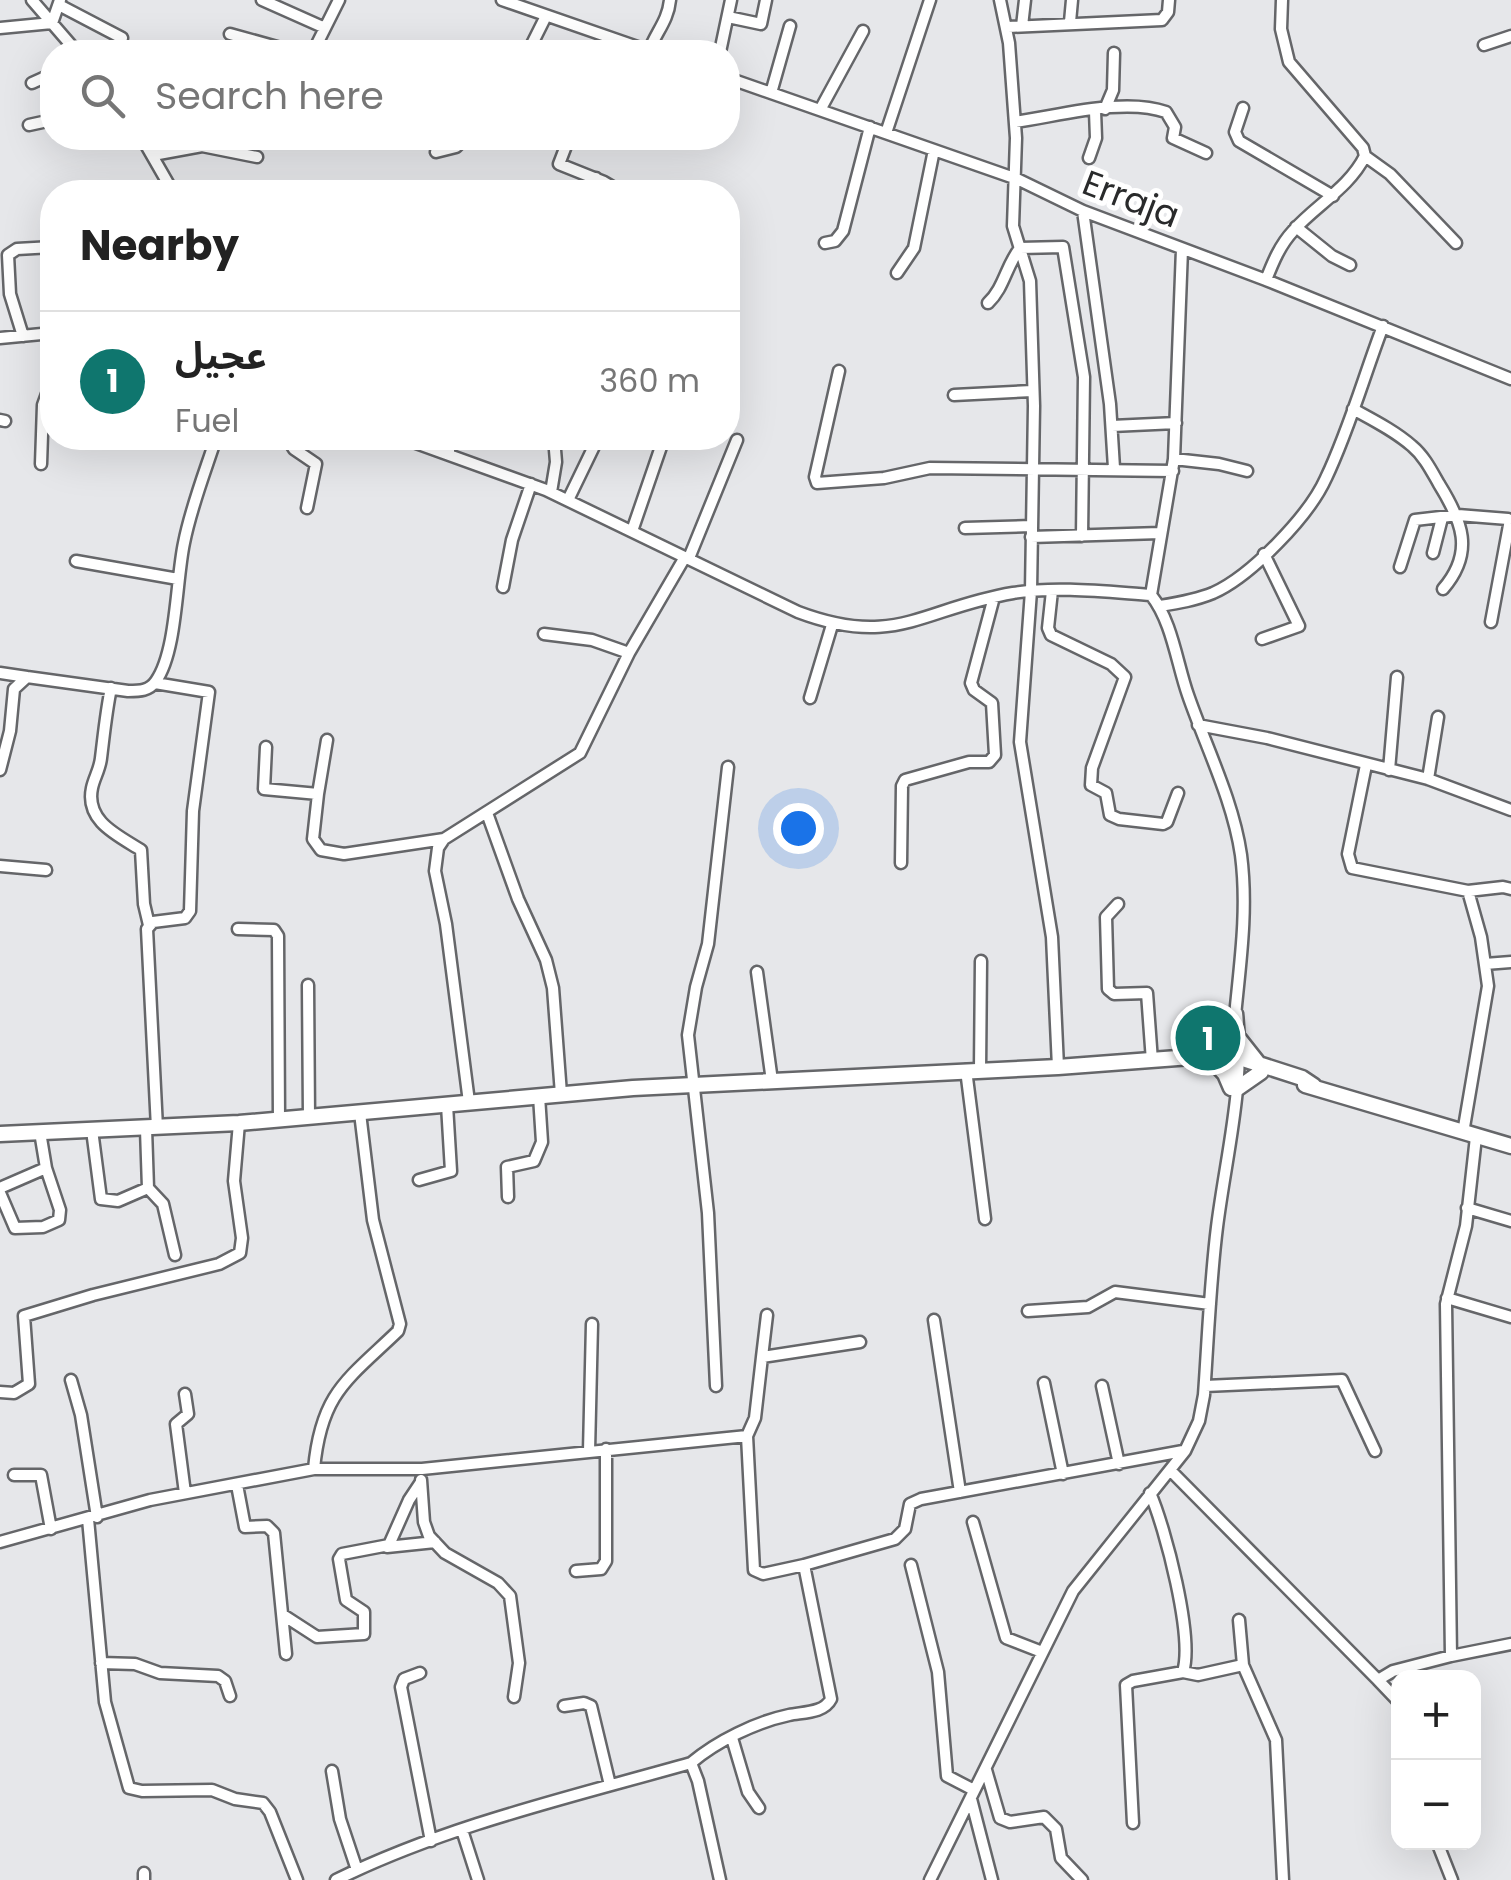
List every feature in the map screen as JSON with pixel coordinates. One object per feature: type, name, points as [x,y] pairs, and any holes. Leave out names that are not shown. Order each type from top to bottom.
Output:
[{"type":"main road","points":[[1230,1055],[1260,1068]]},
{"type":"main road","points":[[1230,1055],[1225,1074],[1234,1088],[1260,1068]]},
{"type":"main road","points":[[0,1134],[239,1123],[692,1085],[1230,1055],[1260,1068],[1302,1078],[1314,1086],[1511,1146]]},
{"type":"street","points":[[32,0],[67,40]]},
{"type":"street","points":[[262,0],[325,28]]},
{"type":"street","points":[[319,40],[338,0]]},
{"type":"street","points":[[502,0],[617,40]]},
{"type":"street","points":[[654,40],[668,18],[670,0]]},
{"type":"street","points":[[723,40],[731,0]]},
{"type":"street","points":[[728,17],[762,24],[766,0]]},
{"type":"street","points":[[886,133],[930,0]]},
{"type":"street","points":[[1000,0],[1008,27],[1015,122],[1012,226],[1030,282],[1031,591],[1020,742],[1050,924],[1058,1067]]},
{"type":"street","points":[[1022,26],[1025,0]]},
{"type":"street","points":[[1070,22],[1072,0]]},
{"type":"street","points":[[1008,27],[1162,20],[1168,12],[1169,0]]},
{"type":"street","points":[[1282,0],[1281,29],[1288,62],[1363,148],[1365,156],[1390,174],[1456,243]]},
{"type":"street","points":[[52,23],[60,2],[122,38]]},
{"type":"street","points":[[534,40],[546,16]]},
{"type":"street","points":[[0,28],[52,23]]},
{"type":"street","points":[[771,93],[790,26]]},
{"type":"street","points":[[820,110],[863,31]]},
{"type":"street","points":[[230,34],[252,40]]},
{"type":"street","points":[[1484,45],[1511,36]]},
{"type":"street","points":[[1089,158],[1100,110],[1113,90],[1114,53]]},
{"type":"street","points":[[32,84],[40,80]]},
{"type":"street","name":"Erraja","points":[[740,82],[1016,180],[1083,211],[1511,379]]},
{"type":"street","points":[[1015,122],[1141,106],[1166,112],[1175,127],[1173,138],[1206,153]]},
{"type":"street","points":[[1243,108],[1235,132],[1239,140],[1334,196]]},
{"type":"street","points":[[30,125],[40,123]]},
{"type":"street","points":[[825,243],[835,241],[844,231],[870,127]]},
{"type":"street","points":[[150,150],[163,180]]},
{"type":"street","points":[[153,155],[180,150]]},
{"type":"street","points":[[224,150],[257,156]]},
{"type":"street","points":[[436,152],[444,150]]},
{"type":"street","points":[[564,150],[559,164],[600,180]]},
{"type":"street","points":[[897,273],[914,248],[934,150]]},
{"type":"street","points":[[1266,280],[1278,251],[1296,228],[1334,196],[1365,156]]},
{"type":"street","points":[[1083,211],[1106,376],[1114,468]]},
{"type":"street","points":[[1296,228],[1350,265]]},
{"type":"street","points":[[1020,248],[1060,246],[1065,250],[1084,377],[1082,536]]},
{"type":"street","points":[[23,336],[10,294],[8,254],[40,248]]},
{"type":"street","points":[[988,303],[1020,248]]},
{"type":"street","points":[[930,1880],[1082,1578],[1185,1451],[1200,1421],[1217,1226],[1234,1121],[1230,1055],[1242,943],[1240,850],[1232,816],[1160,606],[1152,595],[1173,465],[1182,249]]},
{"type":"street","points":[[1160,606],[1215,592],[1264,554],[1317,496],[1382,326]]},
{"type":"street","points":[[0,338],[40,334]]},
{"type":"street","points":[[839,371],[815,477],[817,483],[884,478],[930,468],[1219,464],[1247,471]]},
{"type":"street","points":[[1084,377],[1106,376]]},
{"type":"street","points":[[954,394],[1032,390]]},
{"type":"street","points":[[1353,409],[1422,454],[1458,516],[1463,536],[1458,569],[1443,590]]},
{"type":"street","points":[[1112,426],[1176,423]]},
{"type":"street","points":[[41,450],[41,464]]},
{"type":"street","points":[[0,672],[110,688],[142,690],[155,683],[162,671],[174,620],[186,530],[212,450]]},
{"type":"street","points":[[295,450],[316,464],[307,508]]},
{"type":"street","points":[[437,450],[551,492],[832,625],[891,627],[994,597],[1031,591],[1152,595]]},
{"type":"street","points":[[551,492],[555,450]]},
{"type":"street","points":[[568,500],[592,450]]},
{"type":"street","points":[[632,531],[660,450]]},
{"type":"street","points":[[327,740],[313,839],[321,850],[344,854],[444,839],[580,753],[629,652],[688,557],[732,450]]},
{"type":"street","points":[[502,587],[530,484]]},
{"type":"street","points":[[1400,567],[1413,523],[1421,518],[1509,520],[1491,622]]},
{"type":"street","points":[[1433,553],[1442,518]]},
{"type":"street","points":[[964,528],[1082,536],[1160,533]]},
{"type":"street","points":[[1262,640],[1299,626],[1264,554]]},
{"type":"street","points":[[76,561],[178,578]]},
{"type":"street","points":[[1052,592],[1048,628],[1051,635],[1111,664],[1124,677],[1092,768],[1091,786],[1106,793],[1110,814],[1119,819],[1163,824],[1178,793]]},
{"type":"street","points":[[901,863],[905,780],[961,764],[988,762],[995,755],[992,703],[971,683],[994,597]]},
{"type":"street","points":[[810,698],[832,625]]},
{"type":"street","points":[[544,634],[592,640],[629,652]]},
{"type":"street","points":[[1,765],[14,689],[28,677]]},
{"type":"street","points":[[1389,770],[1396,677]]},
{"type":"street","points":[[149,925],[185,918],[190,911],[195,780],[209,692],[155,683]]},
{"type":"street","points":[[110,688],[101,758],[90,800],[92,812],[112,834],[140,850],[149,925],[152,1128],[148,1188],[162,1204],[175,1255]]},
{"type":"street","points":[[1428,779],[1438,717]]},
{"type":"street","points":[[1198,725],[1267,738],[1428,779],[1510,806]]},
{"type":"street","points":[[266,747],[264,789],[318,794]]},
{"type":"street","points":[[1366,765],[1348,854],[1352,868],[1468,891],[1511,889]]},
{"type":"street","points":[[716,1386],[708,1213],[689,1026],[708,944],[728,767]]},
{"type":"street","points":[[487,813],[546,960],[553,988],[561,1094]]},
{"type":"street","points":[[444,839],[438,848],[435,871],[446,924],[469,1102]]},
{"type":"street","points":[[0,866],[46,870]]},
{"type":"street","points":[[1450,1656],[1447,1298],[1462,1250],[1469,1135],[1488,986],[1468,891]]},
{"type":"street","points":[[1118,904],[1106,916],[1108,992],[1147,994],[1152,1061]]},
{"type":"street","points":[[238,929],[274,930],[278,936],[278,1120]]},
{"type":"street","points":[[981,962],[973,1070],[986,1219]]},
{"type":"street","points":[[1485,964],[1511,962]]},
{"type":"street","points":[[758,972],[772,1081]]},
{"type":"street","points":[[308,984],[309,1117]]},
{"type":"street","points":[[508,1198],[508,1167],[534,1161],[542,1146],[539,1096]]},
{"type":"street","points":[[419,1180],[451,1171],[447,1105]]},
{"type":"street","points":[[314,1469],[320,1426],[330,1400],[358,1365],[398,1331],[400,1324],[374,1220],[360,1113]]},
{"type":"street","points":[[0,1392],[14,1393],[29,1384],[24,1316],[219,1264],[240,1254],[242,1238],[234,1181],[239,1123]]},
{"type":"street","points":[[92,1130],[101,1199],[118,1202],[148,1188]]},
{"type":"street","points":[[40,1132],[46,1168],[60,1210],[59,1220],[43,1226],[15,1228],[0,1191],[46,1168]]},
{"type":"street","points":[[1467,1208],[1511,1221]]},
{"type":"street","points":[[1028,1311],[1088,1307],[1114,1292],[1210,1304]]},
{"type":"street","points":[[1447,1298],[1511,1317]]},
{"type":"street","points":[[767,1315],[755,1418],[747,1436],[754,1570],[763,1574],[895,1539],[905,1529],[908,1510],[914,1502],[1185,1451]]},
{"type":"street","points":[[934,1320],[960,1492]]},
{"type":"street","points":[[588,1451],[592,1324]]},
{"type":"street","points":[[762,1356],[860,1342]]},
{"type":"street","points":[[70,1380],[83,1424],[108,1714],[130,1788],[142,1792],[212,1790],[236,1800],[263,1802],[297,1880]]},
{"type":"street","points":[[1205,1386],[1342,1380],[1375,1451]]},
{"type":"street","points":[[1044,1383],[1063,1474]]},
{"type":"street","points":[[1102,1386],[1119,1464]]},
{"type":"street","points":[[184,1493],[176,1424],[188,1414],[185,1394]]},
{"type":"street","points":[[0,1542],[184,1493],[314,1469],[422,1469],[747,1436]]},
{"type":"street","points":[[576,1572],[601,1569],[606,1562],[606,1449]]},
{"type":"street","points":[[422,1469],[424,1522],[435,1542],[498,1583],[510,1596],[520,1664],[514,1697]]},
{"type":"street","points":[[1170,1470],[1391,1694]]},
{"type":"street","points":[[14,1475],[41,1474],[51,1529]]},
{"type":"street","points":[[386,1547],[421,1482]]},
{"type":"street","points":[[237,1485],[245,1527],[267,1526],[274,1533],[286,1654]]},
{"type":"street","points":[[1150,1493],[1164,1531],[1178,1598],[1185,1644],[1183,1672]]},
{"type":"street","points":[[973,1522],[1006,1638],[1042,1652]]},
{"type":"street","points":[[282,1615],[317,1637],[364,1634],[364,1612],[346,1600],[338,1559],[342,1554],[435,1542]]},
{"type":"street","points":[[911,1565],[938,1672],[946,1776],[973,1794],[992,1880]]},
{"type":"street","points":[[336,1880],[462,1830],[690,1763],[778,1717],[823,1708],[830,1702],[831,1690],[804,1566]]},
{"type":"street","points":[[1239,1620],[1243,1664],[1276,1740],[1283,1880]]},
{"type":"street","points":[[1378,1680],[1394,1671],[1511,1644]]},
{"type":"street","points":[[101,1664],[135,1664],[160,1673],[218,1676],[230,1696]]},
{"type":"street","points":[[1133,1823],[1126,1685],[1243,1664]]},
{"type":"street","points":[[420,1674],[404,1679],[401,1687],[431,1841]]},
{"type":"street","points":[[564,1706],[584,1702],[590,1706],[610,1785]]},
{"type":"street","points":[[732,1738],[748,1792],[760,1808]]},
{"type":"street","points":[[690,1763],[698,1781],[720,1880]]},
{"type":"street","points":[[986,1770],[1002,1820],[1044,1817],[1056,1829],[1061,1858],[1082,1880]]},
{"type":"street","points":[[332,1771],[340,1819],[357,1870]]},
{"type":"street","points":[[462,1830],[478,1880]]},
{"type":"street","points":[[1440,1850],[1452,1880]]},
{"type":"place","name":"عجيل","points":[[1208,1038]]}]
